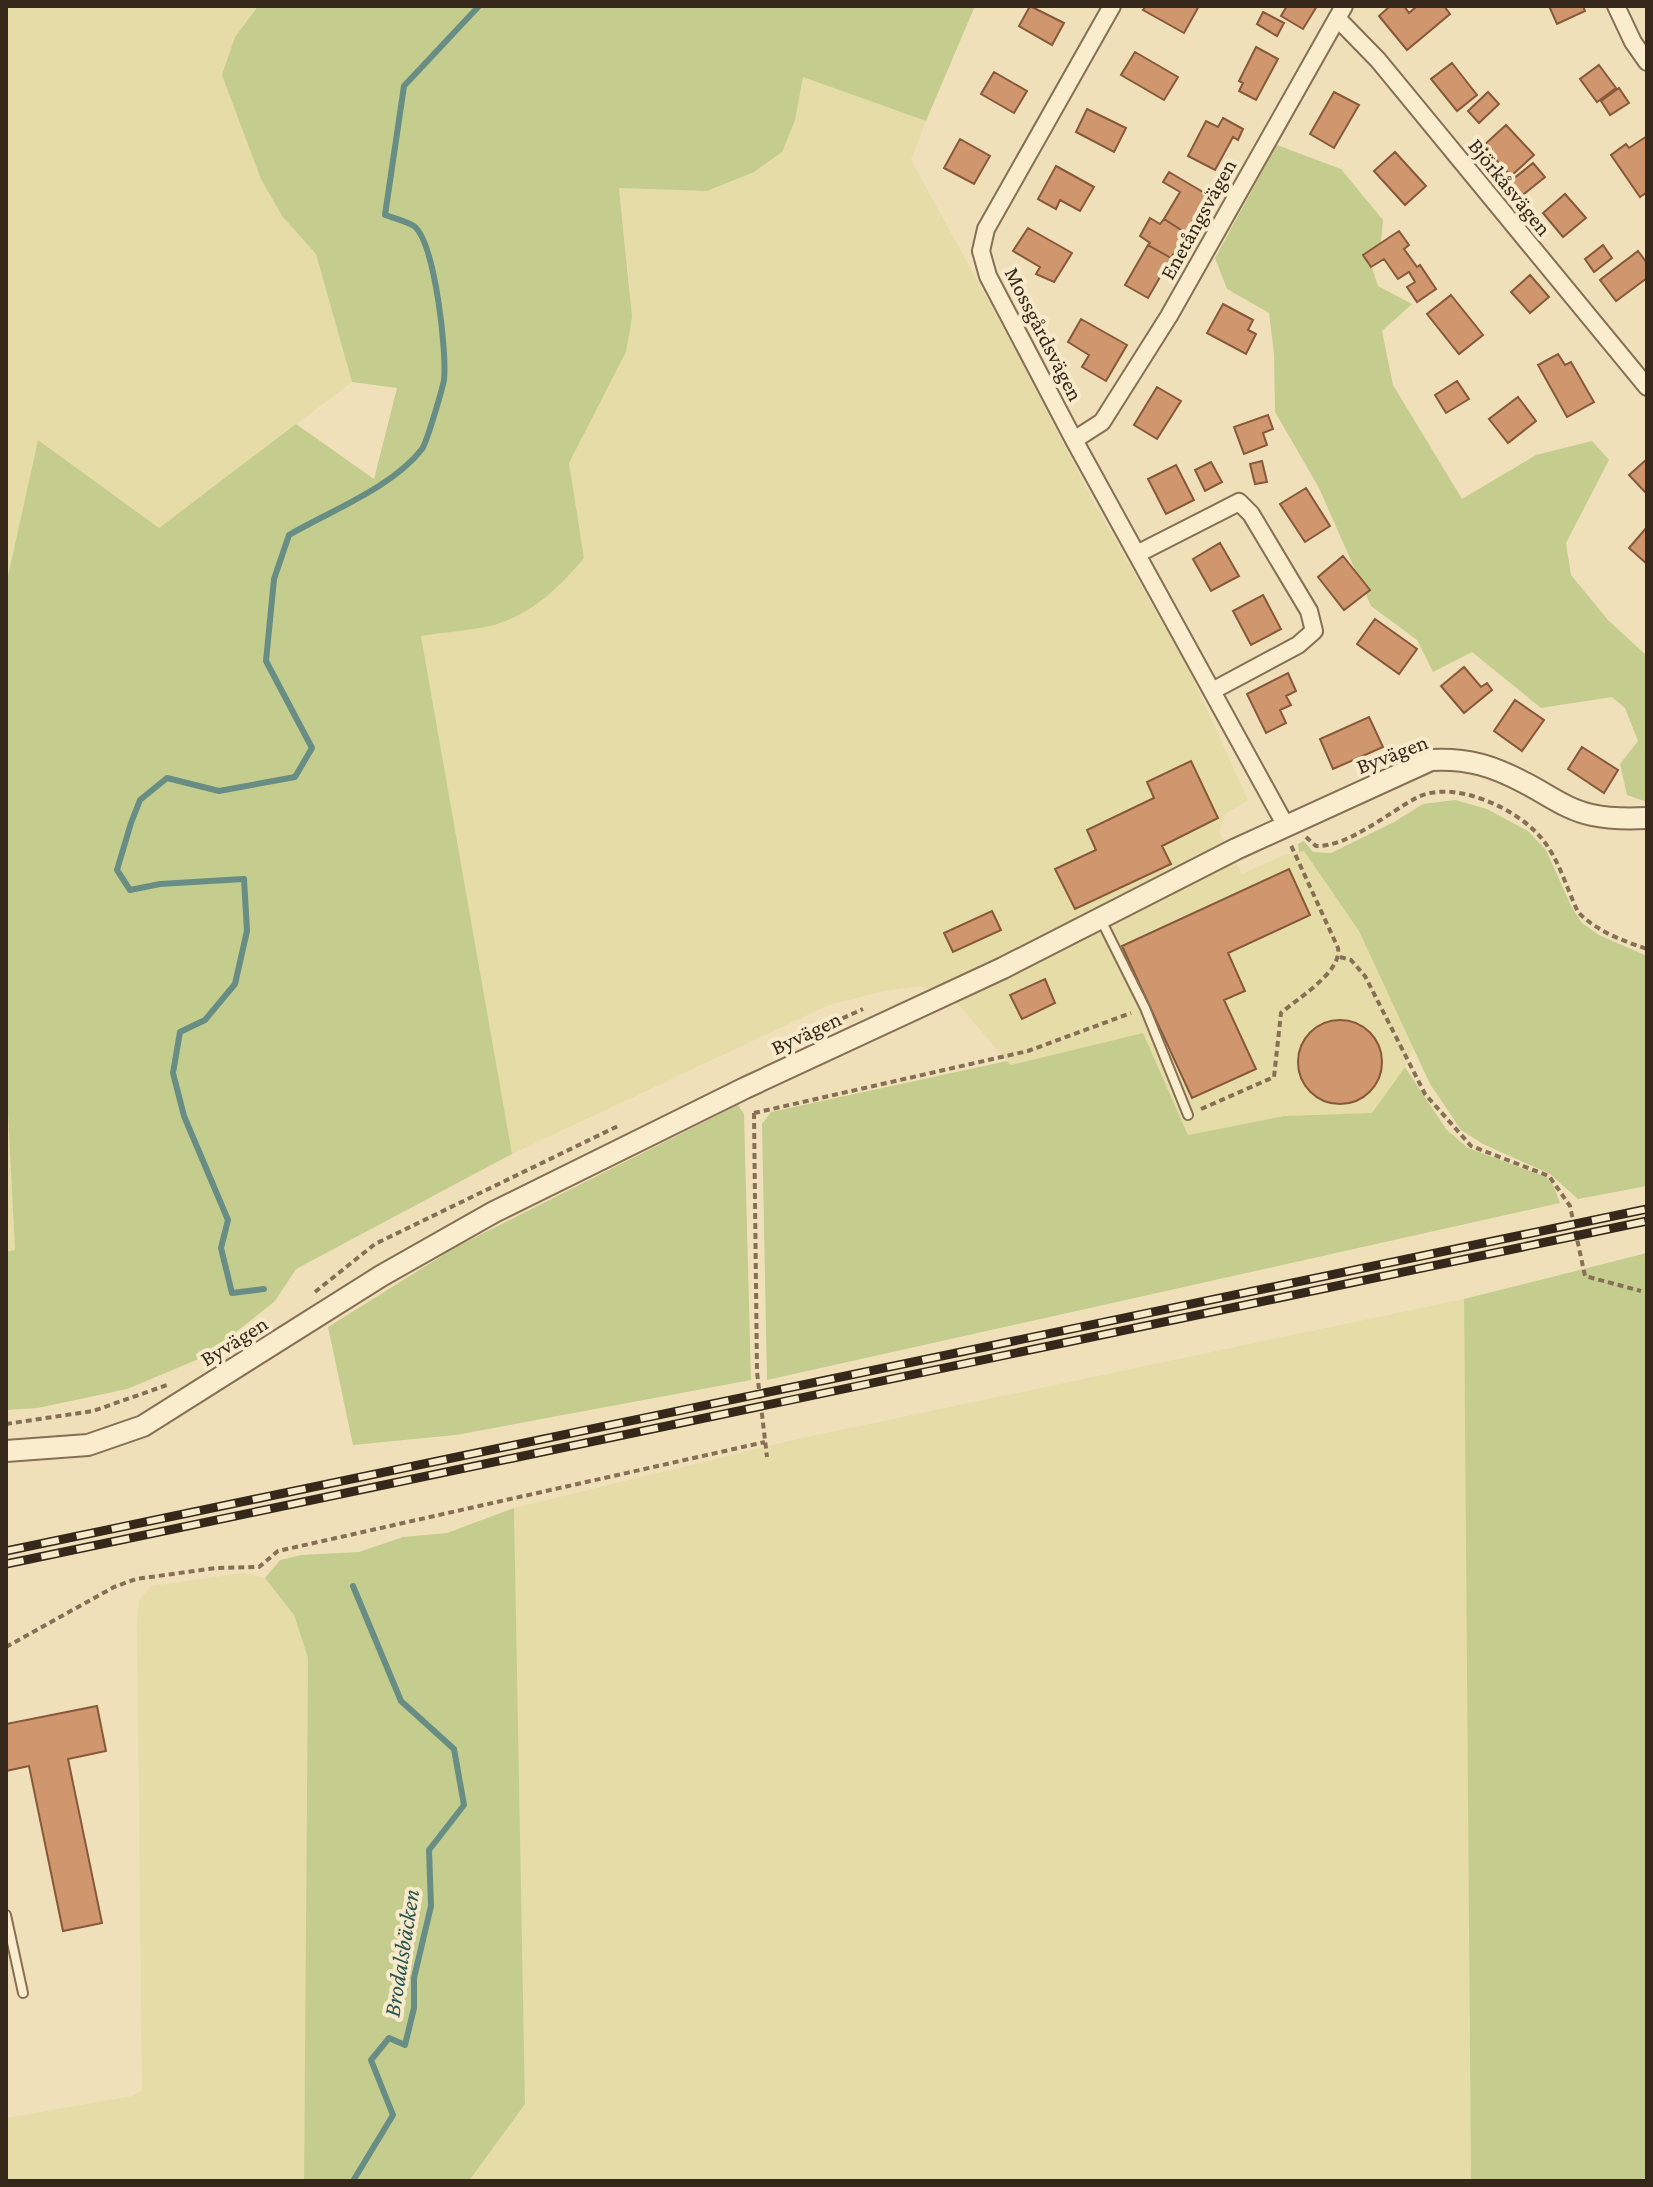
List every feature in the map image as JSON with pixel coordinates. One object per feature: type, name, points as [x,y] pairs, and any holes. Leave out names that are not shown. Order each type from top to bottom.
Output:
[{"type":"street","name":"Mossgårdsvägen","points":[[1112,6],[986,229],[981,251],[988,276],[1074,440],[1286,826]]},
{"type":"street","points":[[1616,6],[1633,42],[1647,62]]},
{"type":"street","name":"Enetångsvägen","points":[[1074,440],[1102,422],[1169,316],[1340,12]]},
{"type":"street","name":"Björkåsvägen","points":[[1340,12],[1647,387]]},
{"type":"street","points":[[1137,554],[1239,502],[1251,514],[1309,611],[1314,631],[1298,645],[1212,691]]},
{"type":"street","name":"Byvägen","points":[[6,1451],[88,1445],[143,1426],[381,1276],[494,1212],[745,1088],[1003,968],[1099,917],[1286,826],[1431,760],[1460,759],[1490,766],[1589,815],[1647,818]]},
{"type":"lane","points":[[1099,917],[1145,1008],[1188,1115]]},
{"type":"lane","points":[[6,1915],[23,1993]]},
{"type":"path","points":[[1188,1115],[1274,1077],[1281,1013],[1333,970],[1340,957],[1290,845],[1286,826]]},
{"type":"path","points":[[1340,957],[1351,960],[1365,976],[1425,1094],[1471,1146],[1549,1176],[1570,1206],[1585,1276],[1641,1291]]},
{"type":"path","points":[[754,1113],[1028,1051],[1145,1008]]},
{"type":"path","points":[[745,1088],[754,1113],[757,1372],[767,1457]]},
{"type":"path","points":[[6,1647],[114,1587],[136,1579],[216,1568],[259,1567],[278,1551],[765,1442]]},
{"type":"shaded area","points":[[6,6],[258,6],[235,37],[282,216],[316,254],[352,382],[159,528],[38,440],[6,585]]},
{"type":"shaded area","points":[[802,76],[926,121],[911,160],[1012,344],[1094,503],[1189,670],[1248,800],[1225,814],[1219,832],[1242,874],[1288,853],[1304,851],[1359,931],[1414,1045],[1405,1067],[1372,1113],[1284,1116],[1188,1135],[1143,1033],[1011,1065],[955,1001],[921,986],[884,991],[829,1005],[512,1154],[421,636],[491,626],[584,558],[569,463],[626,352],[630,291],[619,187],[707,191],[795,120]]},
{"type":"shaded area","points":[[6,1076],[15,1251],[6,1252]]},
{"type":"shaded area","points":[[1464,1299],[1471,2181],[469,2181],[525,2104],[514,1508],[798,1439]]},
{"type":"shaded area","points":[[243,1573],[265,1578],[294,1615],[308,1658],[304,2181],[6,2181],[6,2118],[133,2096],[142,2090],[139,1600],[151,1586]]},
{"type":"green space","points":[[258,6],[975,6],[926,121],[803,77],[795,120],[782,152],[754,172],[707,191],[619,188],[632,317],[626,352],[569,463],[584,558],[554,590],[518,615],[490,626],[421,636],[512,1154],[296,1269],[275,1301],[206,1356],[127,1389],[38,1408],[6,1410],[6,1252],[15,1250],[6,1076],[6,585],[38,440],[159,528],[296,424],[374,479],[397,388],[352,382],[316,254],[282,216],[261,179],[222,75],[235,37]]},
{"type":"green space","points":[[1277,145],[1341,169],[1383,220],[1381,242],[1369,258],[1378,286],[1412,304],[1382,331],[1393,385],[1462,499],[1536,455],[1592,441],[1609,460],[1566,543],[1571,575],[1608,620],[1647,656],[1647,802],[1627,795],[1620,764],[1638,741],[1625,708],[1612,697],[1541,708],[1472,652],[1433,672],[1417,640],[1371,606],[1319,488],[1275,412],[1274,354],[1269,313],[1227,289],[1215,258]]},
{"type":"green space","points":[[1455,800],[1487,809],[1528,831],[1546,850],[1582,923],[1599,935],[1647,956],[1647,1186],[1578,1199],[1550,1174],[1483,1144],[1461,1130],[1430,1084],[1359,931],[1304,851],[1299,852],[1298,844],[1304,841],[1313,852],[1331,853],[1423,804]]},
{"type":"green space","points":[[1143,1033],[1188,1135],[1284,1116],[1372,1113],[1405,1067],[1446,1129],[1468,1148],[1546,1177],[1560,1203],[767,1380],[762,1124],[771,1112],[1007,1061],[1011,1065]]},
{"type":"green space","points":[[738,1105],[744,1114],[751,1380],[456,1435],[353,1445],[328,1327],[456,1247]]},
{"type":"green space","points":[[1647,1253],[1647,2181],[1471,2181],[1464,1299]]},
{"type":"green space","points":[[514,1508],[525,2104],[469,2181],[304,2181],[308,1658],[294,1615],[265,1578],[280,1560],[301,1555],[359,1552],[403,1537],[447,1533]]},
{"type":"building","points":[[1030,6],[1064,23],[1052,45],[1019,26]]},
{"type":"building","points":[[1146,6],[1199,6],[1184,33],[1143,10]]},
{"type":"building","points":[[1287,6],[1317,6],[1303,29],[1281,16]]},
{"type":"building","points":[[1390,6],[1404,6],[1409,13],[1417,6],[1444,6],[1450,14],[1407,50],[1379,16]]},
{"type":"building","points":[[1549,6],[1583,6],[1585,11],[1557,24]]},
{"type":"building","points":[[1263,12],[1284,23],[1277,36],[1257,24]]},
{"type":"building","points":[[1256,47],[1278,59],[1256,100],[1239,91],[1243,83],[1239,81]]},
{"type":"building","points":[[1135,52],[1178,77],[1164,100],[1121,75]]},
{"type":"building","points":[[1452,63],[1477,95],[1457,111],[1431,79]]},
{"type":"building","points":[[1599,65],[1616,88],[1597,102],[1580,79]]},
{"type":"building","points":[[994,72],[1027,91],[1014,113],[981,94]]},
{"type":"building","points":[[1619,88],[1629,103],[1610,115],[1601,101]]},
{"type":"building","points":[[1334,92],[1359,105],[1334,148],[1310,134]]},
{"type":"building","points":[[1488,92],[1499,104],[1479,123],[1468,111]]},
{"type":"building","points":[[1087,109],[1126,128],[1114,152],[1076,132]]},
{"type":"building","points":[[1223,118],[1243,129],[1238,140],[1233,137],[1215,170],[1188,156],[1206,121],[1218,127]]},
{"type":"building","points":[[1506,125],[1534,155],[1511,176],[1483,146]]},
{"type":"building","points":[[1647,136],[1647,192],[1640,197],[1611,155],[1626,144],[1629,148]]},
{"type":"building","points":[[960,139],[990,156],[974,184],[944,168]]},
{"type":"building","points":[[1395,152],[1426,186],[1405,205],[1374,171]]},
{"type":"building","points":[[1533,163],[1545,177],[1519,198],[1507,184]]},
{"type":"building","points":[[1056,166],[1094,187],[1080,211],[1060,200],[1056,209],[1038,199]]},
{"type":"building","points":[[1169,172],[1208,195],[1186,233],[1164,219],[1180,192],[1163,182]]},
{"type":"building","points":[[1565,194],[1586,218],[1563,237],[1543,213]]},
{"type":"building","points":[[1150,218],[1160,224],[1164,219],[1186,233],[1171,258],[1148,245],[1150,243],[1140,236]]},
{"type":"building","points":[[1028,228],[1072,253],[1054,282],[1036,274],[1040,267],[1013,251]]},
{"type":"building","points":[[1399,231],[1409,245],[1404,249],[1417,267],[1420,265],[1436,289],[1417,302],[1407,287],[1415,282],[1409,272],[1398,279],[1384,259],[1371,267],[1363,255]]},
{"type":"building","points":[[1148,245],[1171,258],[1148,298],[1125,285]]},
{"type":"building","points":[[1603,245],[1612,258],[1594,272],[1585,259]]},
{"type":"building","points":[[1638,251],[1647,263],[1647,278],[1616,301],[1600,280]]},
{"type":"building","points":[[1530,275],[1549,297],[1530,313],[1511,292]]},
{"type":"building","points":[[1451,295],[1483,335],[1459,354],[1427,314]]},
{"type":"building","points":[[1223,304],[1253,320],[1248,330],[1256,334],[1246,354],[1207,333]]},
{"type":"building","points":[[1081,319],[1127,345],[1106,381],[1082,367],[1089,355],[1068,342]]},
{"type":"building","points":[[1558,354],[1565,365],[1571,362],[1594,402],[1567,417],[1538,365]]},
{"type":"building","points":[[1457,381],[1469,399],[1446,413],[1435,395]]},
{"type":"building","points":[[1157,387],[1181,401],[1157,439],[1134,425]]},
{"type":"building","points":[[1518,397],[1536,421],[1508,443],[1489,419]]},
{"type":"building","points":[[1268,415],[1273,429],[1263,433],[1267,445],[1244,454],[1234,427]]},
{"type":"building","points":[[1647,459],[1647,492],[1646,493],[1629,475]]},
{"type":"building","points":[[1262,461],[1267,482],[1255,484],[1250,464]]},
{"type":"building","points":[[1211,462],[1222,482],[1205,491],[1195,470]]},
{"type":"building","points":[[1176,465],[1194,500],[1166,514],[1148,479]]},
{"type":"building","points":[[1306,488],[1330,526],[1305,542],[1280,504]]},
{"type":"building","points":[[1647,527],[1647,564],[1629,548]]},
{"type":"building","points":[[1220,543],[1239,576],[1211,591],[1193,559]]},
{"type":"building","points":[[1343,556],[1370,590],[1344,610],[1318,577]]},
{"type":"building","points":[[1263,595],[1281,629],[1251,645],[1233,611]]},
{"type":"building","points":[[1375,619],[1417,649],[1399,674],[1357,644]]},
{"type":"building","points":[[1464,667],[1481,687],[1487,683],[1492,690],[1464,713],[1441,686]]},
{"type":"building","points":[[1288,673],[1296,691],[1286,696],[1291,705],[1280,710],[1286,723],[1266,733],[1247,694]]},
{"type":"building","points":[[1515,700],[1544,720],[1522,751],[1494,731]]},
{"type":"building","points":[[1369,717],[1383,747],[1333,769],[1320,739]]},
{"type":"building","points":[[1582,747],[1618,770],[1604,793],[1568,769]]},
{"type":"building","points":[[1191,761],[1218,818],[1162,846],[1171,864],[1075,909],[1055,869],[1096,850],[1087,830],[1154,798],[1147,782]]},
{"type":"building","points":[[1289,869],[1310,915],[1228,953],[1245,991],[1224,1000],[1256,1069],[1192,1098],[1122,946]]},
{"type":"building","points":[[992,911],[1001,930],[953,952],[944,933]]},
{"type":"building","points":[[1045,979],[1055,1003],[1022,1019],[1010,995]]},
{"type":"building","points":[[1340,1020],[1363,1027],[1375,1039],[1382,1062],[1375,1085],[1363,1097],[1340,1104],[1317,1097],[1305,1085],[1298,1062],[1305,1039],[1317,1027]]},
{"type":"building","points":[[97,1706],[106,1751],[68,1759],[102,1923],[63,1931],[29,1766],[6,1771],[6,1724]]},
{"type":"waterway","points":[[264,1289],[232,1293],[221,1248],[228,1220],[184,1116],[173,1073],[180,1032],[205,1020],[235,984],[247,931],[244,879],[160,884],[130,890],[117,870],[140,800],[167,778],[219,791],[295,777],[312,748],[266,661],[274,579],[289,535],[395,475],[422,449],[427,437],[444,380],[444,347],[434,275],[428,253],[414,226],[385,215],[404,86],[479,6]]},
{"type":"waterway","name":"Brodalsbäcken","points":[[353,1586],[401,1701],[454,1749],[464,1805],[429,1850],[431,1906],[414,1978],[414,2008],[405,2045],[389,2038],[371,2060],[393,2115],[353,2181]]},
{"type":"railway","points":[[6,1551],[1647,1209]]},
{"type":"railway","points":[[6,1564],[1647,1221]]}]
